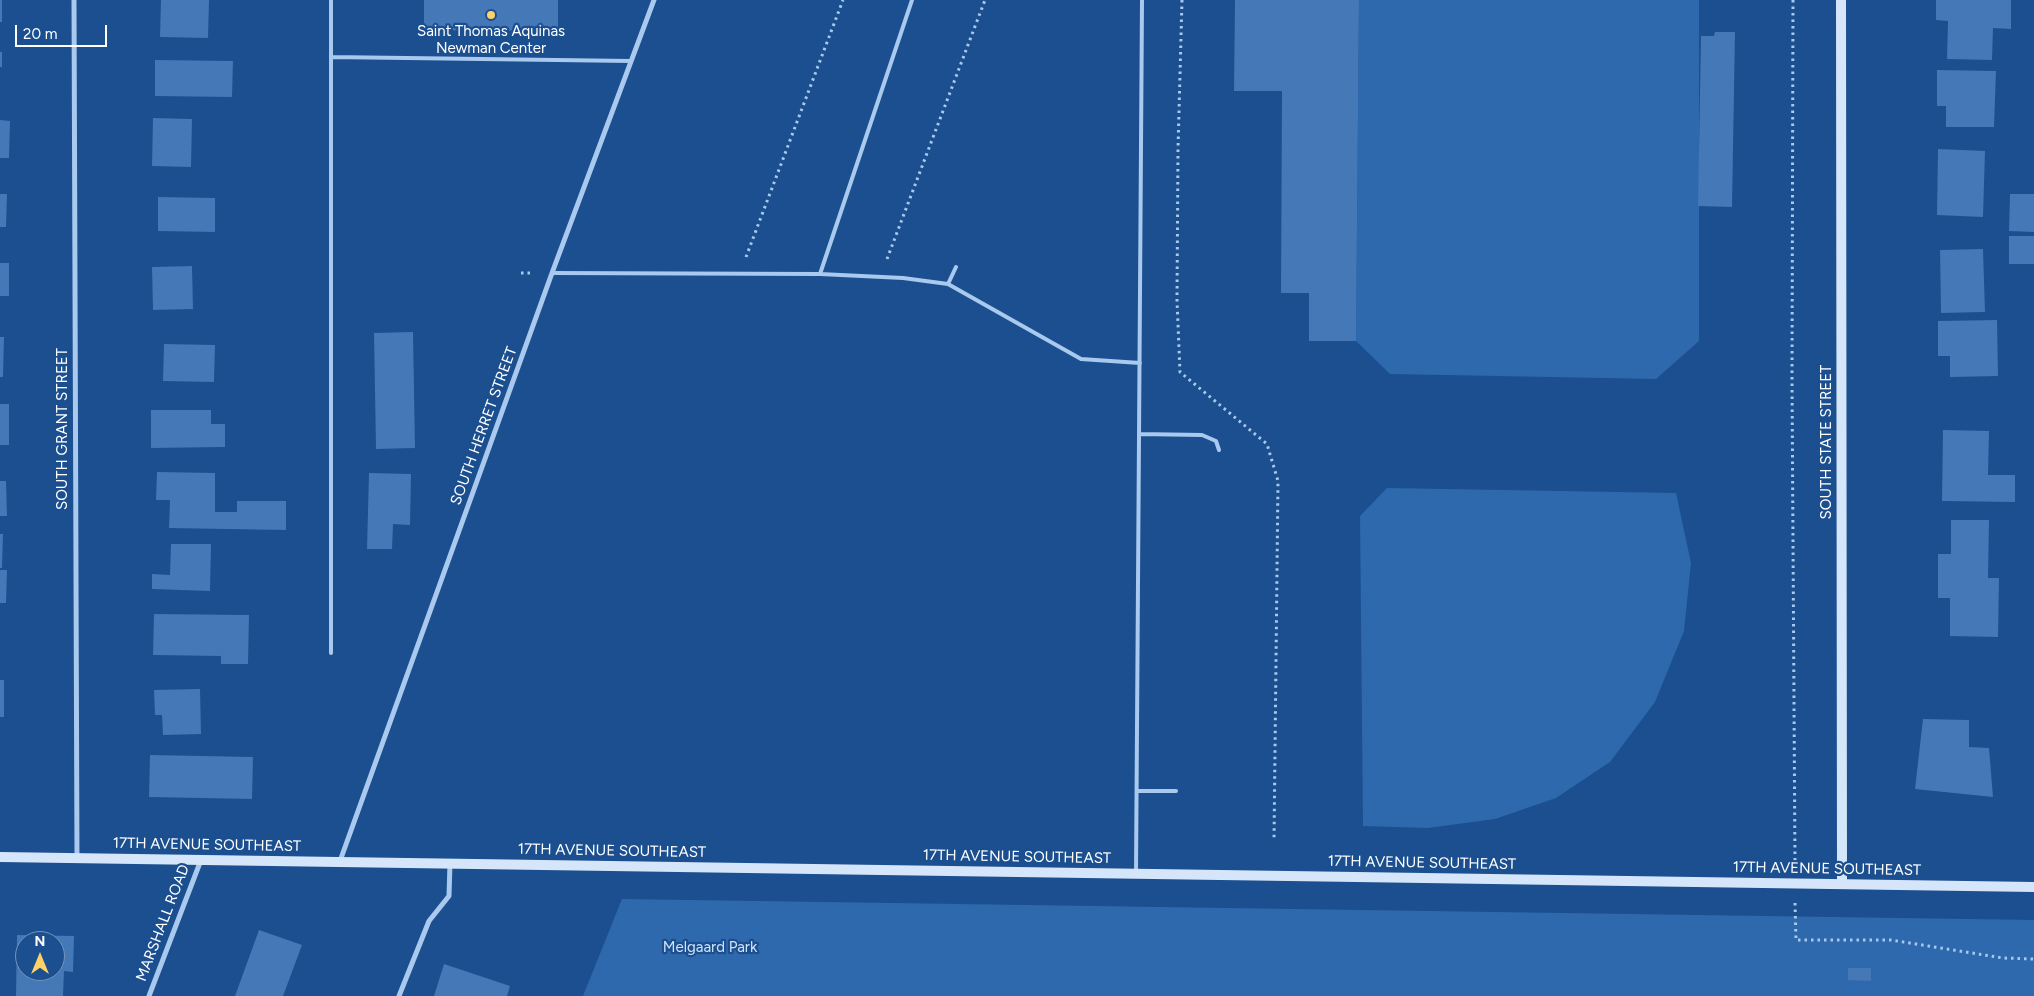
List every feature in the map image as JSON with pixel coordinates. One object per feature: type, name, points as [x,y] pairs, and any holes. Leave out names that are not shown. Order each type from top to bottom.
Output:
[{"type":"street","name":"SOUTH GRANT STREET","points":[[74,0],[77,858]]},
{"type":"street","name":"SOUTH HERRET STREET","points":[[340,862],[552,272],[654,0]]},
{"type":"street","name":"SOUTH STATE STREET","points":[[1841,0],[1842,884]]},
{"type":"street","name":"17TH AVENUE SOUTHEAST","points":[[0,857],[2034,887]]},
{"type":"street","name":"MARSHALL ROAD","points":[[149,996],[201,860]]},
{"type":"street","points":[[399,996],[429,921],[449,896],[450,863]]},
{"type":"lane","points":[[331,0],[331,653]]},
{"type":"lane","points":[[820,274],[912,0]]},
{"type":"lane","points":[[1136,874],[1142,0]]},
{"type":"lane","points":[[331,57],[631,61]]},
{"type":"lane","points":[[948,284],[956,267]]},
{"type":"lane","points":[[552,272],[820,274],[903,278],[948,284],[1082,359],[1140,363]]},
{"type":"lane","points":[[1139,434],[1202,435],[1216,440],[1218,450]]},
{"type":"lane","points":[[1137,791],[1176,791]]},
{"type":"path","points":[[739,274],[843,0]]},
{"type":"path","points":[[880,277],[985,0]]},
{"type":"path","points":[[1182,0],[1177,300],[1180,372],[1267,444],[1278,481],[1274,841]]},
{"type":"path","points":[[1793,0],[1792,379],[1796,940],[1891,940],[2003,958],[2034,959]]},
{"type":"green space","points":[[1359,0],[1699,0],[1699,341],[1656,379],[1390,374],[1356,341]]},
{"type":"green space","points":[[1387,488],[1676,493],[1691,563],[1684,631],[1655,702],[1610,762],[1556,798],[1495,819],[1428,828],[1363,826],[1360,516]]},
{"type":"green space","name":"Melgaard Park","points":[[622,899],[2034,920],[2034,996],[583,996]]},
{"type":"building","points":[[0,0],[2,0],[2,22],[0,22]]},
{"type":"building","points":[[161,0],[209,0],[208,38],[160,37]]},
{"type":"building","name":"Saint Thomas Aquinas Newman Center","points":[[424,0],[558,0],[558,31],[424,30]]},
{"type":"building","points":[[1235,0],[1359,0],[1356,341],[1309,341],[1309,293],[1281,293],[1282,91],[1234,91]]},
{"type":"building","points":[[1936,0],[2011,0],[2011,29],[1993,28],[1992,60],[1947,59],[1948,21],[1936,20]]},
{"type":"building","points":[[1715,32],[1735,32],[1732,207],[1698,206],[1701,36],[1714,36]]},
{"type":"building","points":[[0,52],[2,52],[2,67],[0,67]]},
{"type":"building","points":[[155,60],[233,61],[232,97],[155,96]]},
{"type":"building","points":[[1937,70],[1996,71],[1994,127],[1946,127],[1946,106],[1937,106]]},
{"type":"building","points":[[153,118],[192,119],[191,167],[152,166]]},
{"type":"building","points":[[0,120],[10,121],[9,158],[0,158]]},
{"type":"building","points":[[1938,149],[1985,151],[1983,217],[1937,215]]},
{"type":"building","points":[[0,194],[7,194],[6,227],[0,227]]},
{"type":"building","points":[[2010,194],[2034,194],[2034,232],[2009,231]]},
{"type":"building","points":[[158,197],[215,198],[215,232],[158,231]]},
{"type":"building","points":[[2009,236],[2034,236],[2034,264],[2009,264]]},
{"type":"building","points":[[1983,249],[1985,312],[1941,313],[1940,250]]},
{"type":"building","points":[[0,263],[9,263],[9,296],[0,296]]},
{"type":"building","points":[[192,266],[193,309],[153,310],[152,267]]},
{"type":"building","points":[[1997,320],[1998,376],[1950,377],[1950,356],[1938,356],[1938,321]]},
{"type":"building","points":[[413,332],[415,448],[376,449],[374,333]]},
{"type":"building","points":[[0,337],[4,337],[3,377],[0,377]]},
{"type":"building","points":[[164,344],[215,345],[214,382],[163,381]]},
{"type":"building","points":[[0,404],[9,404],[9,445],[0,445]]},
{"type":"building","points":[[151,410],[211,410],[211,424],[225,424],[225,447],[151,448]]},
{"type":"building","points":[[1943,430],[1989,431],[1988,475],[2015,475],[2015,502],[1942,501]]},
{"type":"building","points":[[157,472],[215,473],[215,512],[237,512],[237,501],[286,501],[286,530],[169,528],[170,500],[156,500]]},
{"type":"building","points":[[369,473],[411,474],[410,525],[393,524],[392,549],[367,549]]},
{"type":"building","points":[[0,481],[6,481],[7,516],[0,516]]},
{"type":"building","points":[[1951,520],[1989,520],[1988,578],[1999,578],[1998,637],[1950,636],[1950,598],[1938,598],[1938,554],[1951,554]]},
{"type":"building","points":[[0,534],[3,534],[2,568],[0,568]]},
{"type":"building","points":[[171,544],[211,544],[210,591],[152,589],[152,574],[170,575]]},
{"type":"building","points":[[0,570],[7,570],[6,603],[0,603]]},
{"type":"building","points":[[154,614],[249,615],[248,664],[221,664],[221,656],[153,655]]},
{"type":"building","points":[[0,680],[4,680],[4,717],[0,717]]},
{"type":"building","points":[[200,689],[201,734],[163,735],[162,715],[155,715],[154,690]]},
{"type":"building","points":[[1923,719],[1969,720],[1969,747],[1989,748],[1993,797],[1915,789]]},
{"type":"building","points":[[150,755],[253,757],[252,799],[149,797]]},
{"type":"building","points":[[259,930],[302,945],[283,996],[235,996]]},
{"type":"building","points":[[65,936],[74,936],[73,972],[65,971]]},
{"type":"building","points":[[444,964],[510,986],[507,996],[434,996]]},
{"type":"building","points":[[1848,968],[1871,968],[1871,981],[1848,980]]},
{"type":"building","points":[[16,981],[64,981],[63,996],[16,996]]},
{"type":"place","name":"Saint Thomas Aquinas Newman Center","points":[[491,15]]}]
